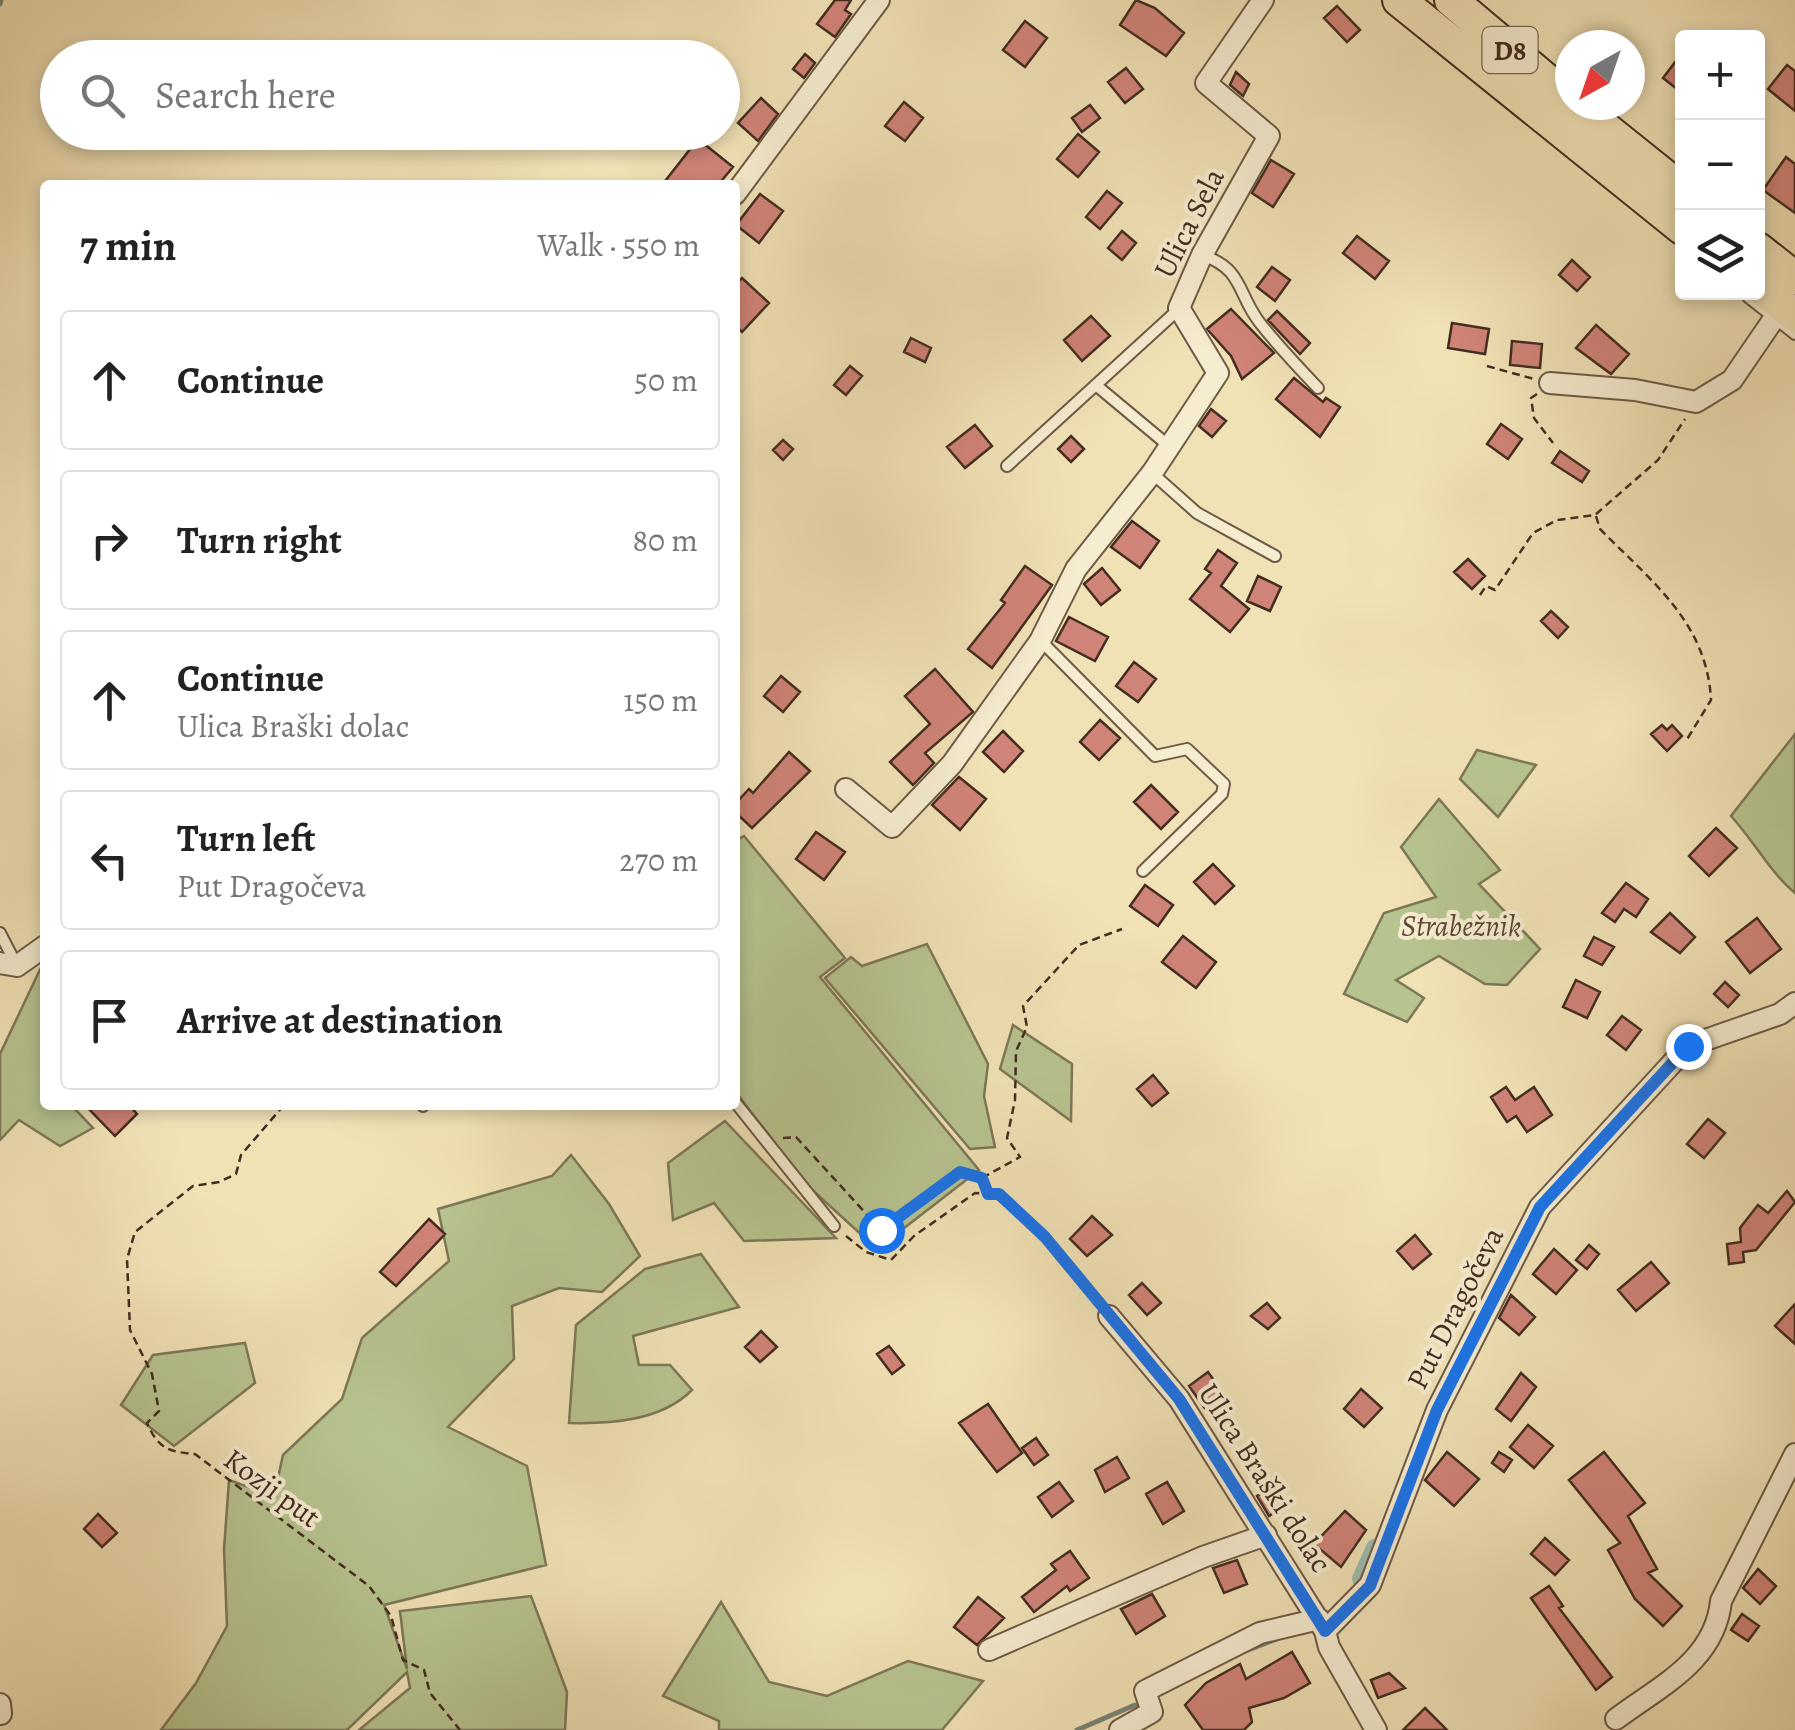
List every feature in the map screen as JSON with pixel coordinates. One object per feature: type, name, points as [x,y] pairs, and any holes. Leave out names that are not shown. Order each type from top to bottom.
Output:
[{"type":"main road","name":"D8","points":[[1399,0],[1675,222]]},
{"type":"main road","name":"D8","points":[[1451,0],[1555,87]]},
{"type":"main road","points":[[1595,120],[1675,184]]},
{"type":"main road","points":[[1765,252],[1793,267]]},
{"type":"main road","points":[[1765,295],[1784,318]]},
{"type":"street","points":[[740,187],[878,0]]},
{"type":"street","name":"Ulica Sela","points":[[846,789],[892,827],[952,764],[1040,640],[1076,569],[1152,473],[1218,374],[1179,308],[1202,255],[1269,136],[1206,83],[1262,0]]},
{"type":"street","points":[[1550,382],[1635,390],[1696,402],[1732,380],[1784,318]]},
{"type":"street","points":[[8,964],[40,948]]},
{"type":"street","name":"Put Dragočeva","points":[[1322,1625],[1370,1586],[1437,1410],[1540,1207],[1688,1046],[1780,1014],[1795,1002]]},
{"type":"street","name":"Ulica Braški dolac","points":[[1109,1316],[1179,1399],[1322,1625]]},
{"type":"street","points":[[1616,1719],[1701,1656],[1719,1622],[1721,1601],[1795,1454]]},
{"type":"street","points":[[988,1650],[1203,1556],[1266,1535]]},
{"type":"street","points":[[1120,1730],[1152,1712],[1145,1692],[1260,1633],[1322,1625],[1329,1646],[1376,1730]]},
{"type":"lane","points":[[1202,255],[1218,260],[1240,280],[1251,312],[1318,388]]},
{"type":"lane","points":[[1756,300],[1784,318],[1795,334]]},
{"type":"lane","points":[[1008,466],[1179,308]]},
{"type":"lane","points":[[1097,386],[1170,447]]},
{"type":"lane","points":[[1152,473],[1197,513],[1276,556]]},
{"type":"lane","points":[[1040,640],[1155,756],[1187,749],[1224,784],[1222,794],[1143,872]]},
{"type":"lane","points":[[0,933],[8,964]]},
{"type":"lane","points":[[740,1108],[834,1226]]},
{"type":"path","points":[[1487,366],[1550,382]]},
{"type":"path","points":[[1550,382],[1531,398],[1534,418],[1553,443]]},
{"type":"path","points":[[1480,595],[1486,586],[1495,590],[1533,534],[1557,520],[1596,515],[1658,460],[1696,402]]},
{"type":"path","points":[[1596,515],[1600,529],[1666,590],[1703,648],[1712,700],[1686,741]]},
{"type":"path","points":[[768,1144],[796,1137],[881,1230],[960,1172],[982,1178],[1020,1157],[1006,1138],[1015,1100],[1016,1051],[1027,1027],[1023,1006],[1079,945],[1122,929]]},
{"type":"path","name":"Kozji put","points":[[280,1110],[241,1156],[236,1174],[219,1182],[193,1186],[134,1232],[127,1260],[130,1330],[152,1374],[159,1411],[147,1423],[155,1441],[169,1452],[195,1454],[369,1586],[391,1616],[403,1660],[424,1670],[430,1693],[460,1730]]},
{"type":"path","points":[[982,1178],[988,1194]]},
{"type":"path","points":[[834,1226],[866,1252],[891,1260],[914,1236],[976,1193],[999,1194],[1045,1237],[1109,1316]]},
{"type":"green space","points":[[1795,734],[1795,893],[1731,816]]},
{"type":"green space","points":[[1477,750],[1536,765],[1498,817],[1460,779]]},
{"type":"green space","name":"Strabežnik","points":[[1439,799],[1500,870],[1479,884],[1540,949],[1507,985],[1485,984],[1439,956],[1396,980],[1424,998],[1407,1022],[1344,994],[1384,913],[1436,897],[1401,847]]},
{"type":"green space","points":[[744,836],[845,958],[820,977],[979,1170],[877,1249],[808,1186],[740,1098],[740,838]]},
{"type":"green space","points":[[927,944],[988,1064],[984,1096],[995,1147],[970,1149],[825,978],[851,957],[862,966]]},
{"type":"green space","points":[[40,970],[40,1110],[76,1110],[93,1128],[60,1146],[19,1120],[0,1140],[0,1054]]},
{"type":"green space","points":[[1013,1025],[1072,1064],[1071,1121],[1000,1069]]},
{"type":"green space","points":[[725,1121],[836,1238],[744,1241],[714,1203],[673,1220],[668,1163]]},
{"type":"green space","points":[[571,1155],[609,1204],[640,1256],[602,1292],[559,1288],[512,1306],[514,1359],[448,1427],[527,1466],[546,1565],[384,1605],[407,1669],[400,1611],[531,1596],[567,1692],[565,1730],[359,1730],[410,1688],[407,1672],[347,1730],[161,1730],[196,1683],[227,1626],[224,1549],[229,1480],[274,1496],[283,1455],[342,1399],[362,1338],[449,1261],[438,1209],[552,1176]]},
{"type":"green space","points":[[701,1254],[739,1307],[633,1336],[639,1365],[670,1365],[692,1390],[651,1414],[602,1423],[569,1423],[576,1325],[645,1269]]},
{"type":"green space","points":[[245,1343],[255,1383],[174,1446],[121,1405],[153,1355]]},
{"type":"green space","points":[[721,1602],[769,1682],[827,1696],[908,1661],[983,1681],[942,1730],[719,1730],[719,1721],[663,1696]]},
{"type":"building","points":[[835,0],[851,0],[845,10],[851,14],[835,37],[817,24]]},
{"type":"building","points":[[1136,0],[1155,8],[1184,33],[1166,56],[1120,25]]},
{"type":"building","points":[[1337,6],[1360,30],[1347,42],[1324,18]]},
{"type":"building","points":[[1025,21],[1047,38],[1025,67],[1003,50]]},
{"type":"building","points":[[805,54],[815,63],[804,78],[793,69]]},
{"type":"building","points":[[1675,62],[1675,87],[1663,78]]},
{"type":"building","points":[[1787,65],[1795,71],[1795,111],[1768,89]]},
{"type":"building","points":[[1126,68],[1143,89],[1125,103],[1108,82]]},
{"type":"building","points":[[1236,72],[1249,84],[1243,96],[1230,85]]},
{"type":"building","points":[[761,98],[778,114],[758,141],[740,121]]},
{"type":"building","points":[[904,102],[923,118],[905,141],[885,126]]},
{"type":"building","points":[[1090,105],[1100,118],[1082,132],[1072,118]]},
{"type":"building","points":[[1078,134],[1099,152],[1078,177],[1057,159]]},
{"type":"building","points":[[689,150],[712,150],[733,167],[722,180],[666,180]]},
{"type":"building","points":[[1786,157],[1795,164],[1795,213],[1765,191]]},
{"type":"building","points":[[1271,160],[1294,174],[1273,207],[1252,193]]},
{"type":"building","points":[[1107,191],[1122,203],[1100,229],[1086,217]]},
{"type":"building","points":[[760,194],[783,211],[759,243],[740,228],[740,220]]},
{"type":"building","points":[[1122,231],[1136,243],[1122,260],[1108,248]]},
{"type":"building","points":[[1357,236],[1389,261],[1375,279],[1343,253]]},
{"type":"building","points":[[1572,260],[1590,277],[1577,291],[1559,275]]},
{"type":"building","points":[[1272,267],[1290,280],[1275,301],[1257,287]]},
{"type":"building","points":[[740,280],[769,303],[742,332],[740,330]]},
{"type":"building","points":[[1231,309],[1274,353],[1242,379],[1231,356],[1207,329]]},
{"type":"building","points":[[1277,311],[1310,343],[1300,354],[1268,320]]},
{"type":"building","points":[[1091,316],[1110,336],[1082,361],[1064,340]]},
{"type":"building","points":[[1452,323],[1489,329],[1485,354],[1448,348]]},
{"type":"building","points":[[1596,325],[1629,354],[1611,374],[1576,348]]},
{"type":"building","points":[[911,338],[931,348],[925,362],[904,352]]},
{"type":"building","points":[[1512,341],[1542,344],[1540,368],[1510,365]]},
{"type":"building","points":[[850,366],[862,376],[846,395],[834,385]]},
{"type":"building","points":[[1294,378],[1323,402],[1326,398],[1340,407],[1320,437],[1276,399]]},
{"type":"building","points":[[1211,409],[1226,421],[1212,437],[1199,426]]},
{"type":"building","points":[[1501,424],[1522,439],[1508,459],[1487,444]]},
{"type":"building","points":[[975,425],[992,446],[965,468],[947,447]]},
{"type":"building","points":[[1071,436],[1084,449],[1071,462],[1058,449]]},
{"type":"building","points":[[783,440],[793,449],[783,460],[773,450]]},
{"type":"building","points":[[1560,451],[1589,471],[1582,482],[1552,463]]},
{"type":"building","points":[[1132,521],[1159,541],[1140,568],[1111,547]]},
{"type":"building","points":[[1218,550],[1237,563],[1221,586],[1249,609],[1230,632],[1190,599],[1211,573],[1205,569]]},
{"type":"building","points":[[1468,559],[1485,576],[1472,589],[1454,572]]},
{"type":"building","points":[[1025,566],[1052,585],[992,668],[968,649],[1005,603],[1001,600]]},
{"type":"building","points":[[1102,568],[1120,590],[1101,605],[1084,584]]},
{"type":"building","points":[[1258,576],[1281,587],[1270,611],[1247,601]]},
{"type":"building","points":[[1551,611],[1568,627],[1558,638],[1541,621]]},
{"type":"building","points":[[1069,617],[1108,637],[1095,661],[1056,641]]},
{"type":"building","points":[[1134,662],[1156,679],[1138,702],[1116,686]]},
{"type":"building","points":[[935,669],[973,712],[925,753],[934,763],[913,785],[890,762],[930,724],[905,696]]},
{"type":"building","points":[[781,676],[800,692],[783,712],[764,696]]},
{"type":"building","points":[[1100,720],[1120,738],[1099,760],[1080,742]]},
{"type":"building","points":[[1662,725],[1667,730],[1672,725],[1682,736],[1667,751],[1651,734]]},
{"type":"building","points":[[1003,731],[1023,751],[1004,772],[983,752]]},
{"type":"building","points":[[789,752],[810,771],[752,828],[740,817],[740,799],[749,789],[753,793]]},
{"type":"building","points":[[959,777],[986,799],[960,830],[932,805]]},
{"type":"building","points":[[1151,785],[1178,812],[1161,829],[1134,802]]},
{"type":"building","points":[[1716,828],[1737,848],[1709,876],[1689,856]]},
{"type":"building","points":[[816,832],[845,852],[824,880],[796,859]]},
{"type":"building","points":[[1213,864],[1234,886],[1215,904],[1194,882]]},
{"type":"building","points":[[1626,883],[1648,899],[1636,917],[1624,909],[1615,922],[1602,913]]},
{"type":"building","points":[[1145,885],[1173,905],[1158,926],[1130,906]]},
{"type":"building","points":[[1670,913],[1695,937],[1680,953],[1651,932]]},
{"type":"building","points":[[1757,918],[1781,949],[1750,973],[1726,942]]},
{"type":"building","points":[[1183,936],[1216,962],[1196,988],[1162,962]]},
{"type":"building","points":[[1594,937],[1614,947],[1602,965],[1584,956]]},
{"type":"building","points":[[1576,980],[1600,992],[1587,1018],[1563,1007]]},
{"type":"building","points":[[1725,982],[1739,995],[1728,1007],[1714,994]]},
{"type":"building","points":[[1622,1016],[1641,1030],[1626,1050],[1607,1035]]},
{"type":"building","points":[[1153,1075],[1168,1093],[1152,1106],[1137,1089]]},
{"type":"building","points":[[1506,1087],[1515,1100],[1534,1087],[1552,1115],[1527,1132],[1516,1116],[1507,1122],[1491,1097]]},
{"type":"building","points":[[90,1110],[133,1110],[137,1114],[115,1136]]},
{"type":"building","points":[[1708,1119],[1725,1133],[1704,1158],[1687,1144]]},
{"type":"building","points":[[1787,1191],[1795,1202],[1756,1250],[1743,1252],[1744,1262],[1729,1264],[1727,1244],[1741,1242],[1740,1228],[1758,1205],[1768,1213]]},
{"type":"building","points":[[1092,1216],[1112,1235],[1087,1256],[1070,1239]]},
{"type":"building","points":[[429,1219],[445,1234],[396,1286],[380,1272]]},
{"type":"building","points":[[1415,1235],[1431,1254],[1413,1269],[1397,1251]]},
{"type":"building","points":[[1589,1245],[1599,1254],[1587,1269],[1576,1260]]},
{"type":"building","points":[[1554,1249],[1577,1270],[1556,1294],[1533,1274]]},
{"type":"building","points":[[1651,1262],[1669,1283],[1636,1311],[1618,1290]]},
{"type":"building","points":[[1142,1283],[1161,1303],[1147,1315],[1129,1295]]},
{"type":"building","points":[[1511,1295],[1535,1317],[1519,1335],[1499,1318]]},
{"type":"building","points":[[1267,1303],[1280,1318],[1268,1329],[1251,1316]]},
{"type":"building","points":[[1795,1304],[1795,1344],[1775,1326]]},
{"type":"building","points":[[761,1331],[777,1347],[760,1362],[745,1347]]},
{"type":"building","points":[[889,1346],[904,1365],[892,1374],[877,1354]]},
{"type":"building","points":[[1208,1372],[1225,1396],[1206,1410],[1189,1386]]},
{"type":"building","points":[[1521,1373],[1536,1387],[1511,1421],[1496,1409]]},
{"type":"building","points":[[1361,1389],[1382,1408],[1364,1427],[1344,1409]]},
{"type":"building","points":[[988,1404],[1022,1453],[997,1472],[959,1423]]},
{"type":"building","points":[[1528,1425],[1553,1446],[1534,1468],[1510,1447]]},
{"type":"building","points":[[1036,1438],[1048,1455],[1034,1465],[1022,1448]]},
{"type":"building","points":[[1447,1452],[1479,1479],[1454,1506],[1425,1480]]},
{"type":"building","points":[[1499,1452],[1512,1460],[1504,1472],[1492,1463]]},
{"type":"building","points":[[1604,1452],[1645,1503],[1628,1516],[1657,1569],[1648,1573],[1682,1606],[1663,1626],[1635,1599],[1608,1550],[1620,1543],[1569,1480]]},
{"type":"building","points":[[1117,1457],[1129,1478],[1105,1492],[1095,1470]]},
{"type":"building","points":[[1059,1482],[1073,1501],[1052,1517],[1038,1497]]},
{"type":"building","points":[[1167,1482],[1184,1511],[1163,1524],[1146,1494]]},
{"type":"building","points":[[1267,1490],[1279,1510],[1269,1516],[1257,1496]]},
{"type":"building","points":[[1345,1511],[1366,1530],[1341,1567],[1314,1544]]},
{"type":"building","points":[[98,1514],[117,1533],[102,1547],[84,1529]]},
{"type":"building","points":[[1545,1538],[1569,1560],[1555,1575],[1531,1554]]},
{"type":"building","points":[[1070,1551],[1089,1578],[1070,1591],[1067,1586],[1034,1612],[1022,1597],[1056,1570],[1051,1564]]},
{"type":"building","points":[[1237,1560],[1247,1584],[1224,1593],[1213,1568]]},
{"type":"building","points":[[1758,1569],[1776,1586],[1760,1604],[1743,1588]]},
{"type":"building","points":[[1549,1586],[1563,1606],[1559,1608],[1612,1677],[1596,1690],[1531,1598]]},
{"type":"building","points":[[1152,1594],[1165,1616],[1136,1634],[1121,1609]]},
{"type":"building","points":[[978,1597],[1004,1618],[977,1645],[954,1627]]},
{"type":"building","points":[[1742,1614],[1759,1626],[1748,1641],[1731,1630]]},
{"type":"building","points":[[1292,1652],[1310,1683],[1284,1698],[1249,1708],[1252,1722],[1244,1730],[1203,1730],[1185,1705],[1206,1683],[1240,1664],[1246,1679]]},
{"type":"building","points":[[1389,1673],[1405,1688],[1378,1698],[1371,1680]]},
{"type":"building","points":[[1425,1708],[1447,1730],[1403,1730]]},
{"type":"waterway","points":[[0,4],[1,0]]},
{"type":"waterway","points":[[1361,1579],[1375,1548]]},
{"type":"waterway","points":[[1248,1650],[1279,1638]]},
{"type":"waterway","points":[[1077,1730],[1135,1705]]},
{"type":"route","points":[[881,1230],[960,1172],[982,1178],[988,1194],[999,1194],[1045,1237],[1179,1399],[1325,1631],[1370,1586],[1437,1410],[1540,1207],[1688,1046]]}]
